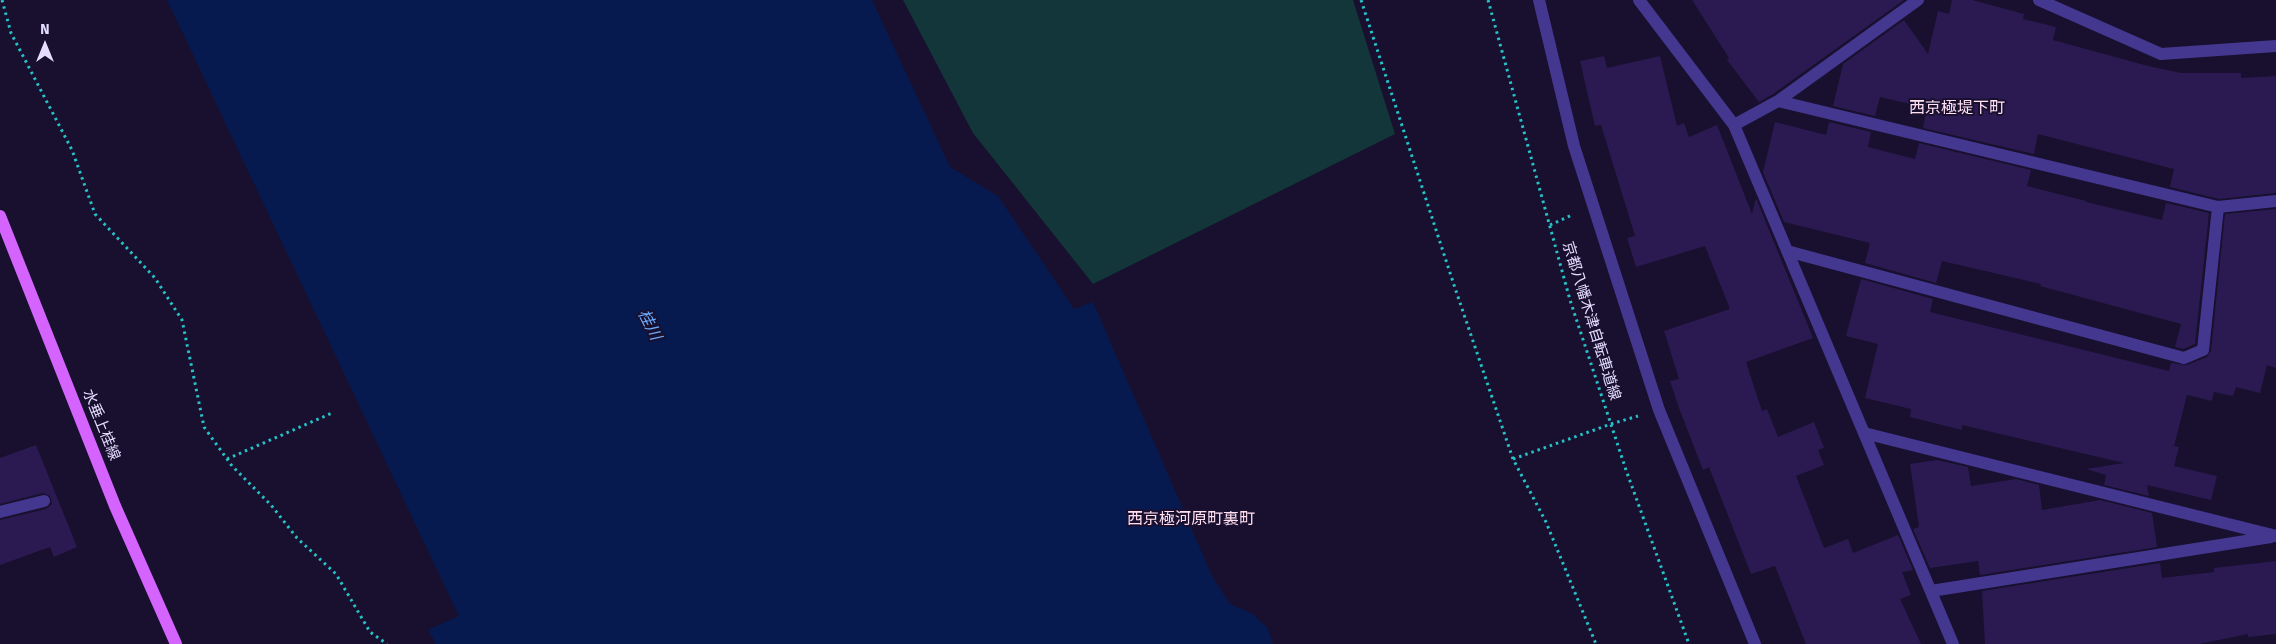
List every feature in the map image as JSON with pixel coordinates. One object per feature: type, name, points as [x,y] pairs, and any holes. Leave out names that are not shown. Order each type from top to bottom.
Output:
[{"type":"main road","name":"水垂上桂線","points":[[0,216],[116,506],[176,644]]},
{"type":"street","points":[[1539,0],[1574,146],[1660,410],[1755,644]]},
{"type":"street","points":[[1639,0],[1734,125],[1953,644]]},
{"type":"street","points":[[1734,125],[1778,101],[1918,0]]},
{"type":"street","points":[[2039,0],[2161,54],[2276,46]]},
{"type":"street","points":[[1778,101],[2218,207],[2276,201]]},
{"type":"street","points":[[1787,251],[2184,358],[2203,350],[2218,207]]},
{"type":"street","points":[[1864,433],[2276,536]]},
{"type":"street","points":[[0,512],[44,501]]},
{"type":"street","points":[[1931,591],[2276,536]]},
{"type":"path","points":[[2,0],[12,33],[72,150],[95,214],[155,278],[182,320],[204,428],[227,458],[271,505],[297,538],[336,574],[370,632],[386,644]]},
{"type":"path","points":[[1361,0],[1454,285],[1513,458],[1546,522],[1596,644]]},
{"type":"path","name":"京都八幡木津自転車道線","points":[[1488,0],[1570,300],[1626,470],[1689,644]]},
{"type":"path","points":[[227,458],[332,413]]},
{"type":"path","points":[[1513,458],[1622,421]]},
{"type":"green space","points":[[903,0],[1353,0],[1395,134],[1093,284],[973,133]]},
{"type":"water","name":"桂川","points":[[167,0],[872,0],[950,167],[998,196],[1074,309],[1093,302],[1213,578],[1230,604],[1251,613],[1267,627],[1273,644],[436,644],[428,630],[459,616]]},
{"type":"building","points":[[1692,0],[1904,0],[1773,94],[1759,102],[1727,60],[1729,58]]},
{"type":"building","points":[[1952,0],[1972,0],[2024,14],[2023,19],[2056,27],[2053,40],[2148,66],[2181,73],[2241,73],[2241,78],[2276,76],[2276,193],[2219,199],[2170,187],[2174,169],[2038,134],[2034,154],[1923,128],[1927,108],[1880,97],[1875,116],[1833,106],[1843,64],[1904,20],[1928,54],[1938,11],[1949,14]]},
{"type":"building","points":[[1604,56],[1607,68],[1660,56],[1677,126],[1684,123],[1689,137],[1717,125],[1752,214],[1756,198],[1813,338],[1746,362],[1762,411],[1767,409],[1778,437],[1814,422],[1824,448],[1818,450],[1824,465],[1796,476],[1824,548],[1848,539],[1853,553],[1898,535],[1913,570],[1902,572],[1911,595],[1900,599],[1921,644],[1806,644],[1775,566],[1751,574],[1709,467],[1703,470],[1679,408],[1670,381],[1679,379],[1664,331],[1730,309],[1705,246],[1636,267],[1627,238],[1635,236],[1601,125],[1595,126],[1580,61]]},
{"type":"building","points":[[1775,122],[1826,135],[1829,122],[1871,132],[1868,147],[1915,159],[1919,143],[2031,170],[2027,186],[2162,220],[2166,203],[2209,213],[2195,344],[2183,349],[2175,347],[2181,324],[2040,286],[2041,284],[1942,261],[1936,283],[1865,263],[1870,243],[1784,222],[1763,172]]},
{"type":"building","points":[[2276,209],[2276,368],[2267,365],[2260,393],[2236,387],[2233,396],[2214,392],[2212,401],[2187,395],[2174,446],[2179,447],[2174,466],[2217,476],[2211,500],[2147,485],[2149,496],[2104,485],[2106,475],[2086,469],[2124,463],[1962,425],[1962,430],[1910,417],[1911,409],[1865,398],[1878,344],[1846,336],[1861,279],[1933,299],[1930,312],[2169,371],[2171,363],[2187,365],[2207,357],[2211,351],[2225,214]]},
{"type":"building","points":[[36,445],[77,547],[54,557],[50,547],[0,565],[0,520],[46,509],[52,504],[50,496],[43,493],[0,504],[0,458]]},
{"type":"building","points":[[1937,460],[1968,467],[1971,486],[2016,479],[2039,485],[2042,510],[2100,500],[2152,513],[2157,547],[1980,575],[1978,561],[1930,568],[1913,529],[1919,527],[1910,464]]},
{"type":"building","points":[[2276,561],[2276,634],[2248,637],[2248,634],[2199,644],[1985,644],[1982,591],[2160,563],[2162,578],[2214,572],[2214,568]]},
{"type":"district","name":"西京極堤下町","points":[[1957,109]]},
{"type":"district","name":"西京極河原町裏町","points":[[1191,520]]}]
